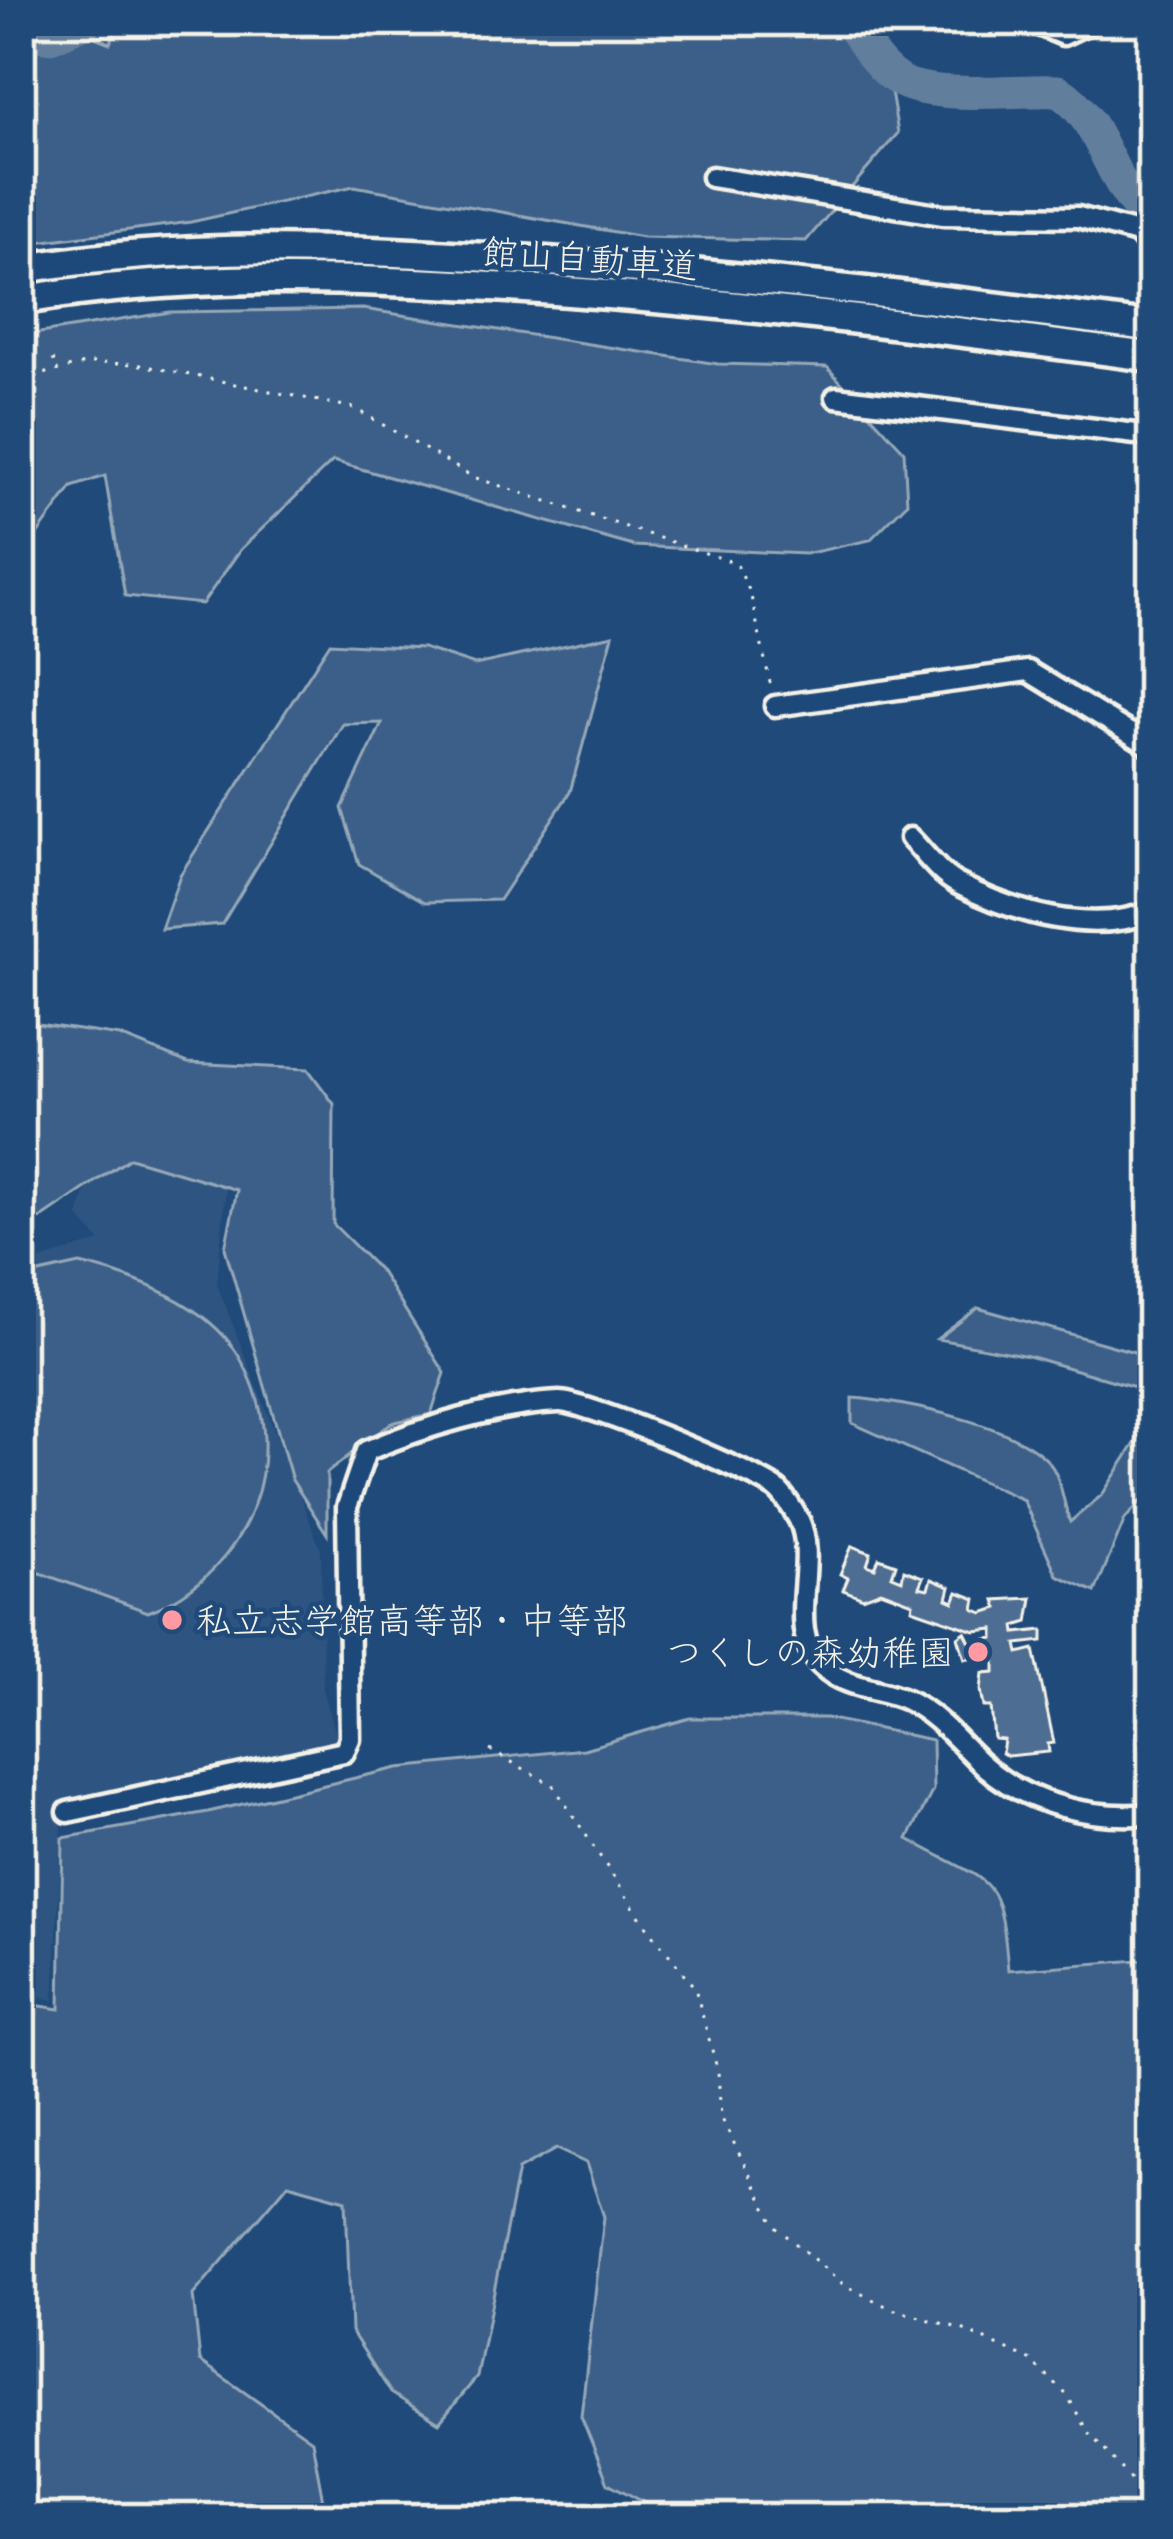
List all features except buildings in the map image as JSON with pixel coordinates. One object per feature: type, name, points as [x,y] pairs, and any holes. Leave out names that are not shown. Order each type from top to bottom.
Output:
[{"type":"highway","name":"館山自動車道","points":[[21,269],[213,250],[388,251],[864,290],[1152,327]]},
{"type":"highway","name":"館山自動車道","points":[[21,300],[134,283],[388,280],[814,314],[1152,357]]},
{"type":"street","points":[[1029,21],[1063,35],[1093,21]]},
{"type":"street","points":[[712,177],[943,215],[1078,217],[1137,233],[1152,249]]},
{"type":"street","points":[[836,397],[1152,436]]},
{"type":"street","points":[[775,706],[1028,671],[1152,747]]},
{"type":"street","points":[[910,838],[958,884],[1042,915],[1108,923],[1152,911]]},
{"type":"street","points":[[68,1811],[344,1752],[350,1739],[347,1507],[366,1451],[500,1412],[565,1401],[737,1468],[778,1491],[798,1517],[810,1550],[803,1627],[821,1666],[865,1688],[908,1700],[956,1735],[1020,1795],[1119,1817],[1152,1814]]},
{"type":"path","points":[[53,359],[57,370]]},
{"type":"path","points":[[21,379],[89,363],[136,364],[354,408],[473,478],[736,563],[749,592],[775,706]]},
{"type":"path","points":[[490,1750],[553,1785],[601,1849],[642,1920],[695,1988],[718,2072],[722,2117],[775,2226],[844,2285],[892,2309],[962,2329],[1030,2360],[1067,2395],[1088,2431],[1132,2480],[1152,2489]]},
{"type":"path","points":[[422,2518],[439,2510],[466,2518]]},
{"type":"shaded area","points":[[21,21],[54,21],[110,43],[120,21],[879,21],[898,133],[806,241],[643,237],[354,186],[191,222],[21,244]]},
{"type":"shaded area","points":[[363,309],[718,364],[827,367],[904,451],[907,503],[870,540],[805,554],[633,546],[333,461],[241,549],[202,604],[125,596],[105,476],[72,487],[21,557],[21,336],[170,312]]},
{"type":"shaded area","points":[[613,635],[570,792],[499,900],[425,902],[359,864],[342,808],[382,723],[343,724],[222,924],[161,929],[180,875],[330,643],[423,648],[475,665]]},
{"type":"shaded area","points":[[24,1022],[120,1036],[188,1063],[308,1069],[334,1104],[333,1224],[381,1272],[445,1373],[431,1414],[391,1423],[327,1473],[327,1534],[292,1480],[225,1248],[237,1190],[130,1158],[21,1232]]},
{"type":"shaded area","name":"私立志学館高等部・中等部","points":[[103,1139],[227,1175],[217,1284],[321,1550],[323,1689],[338,1742],[63,1806],[54,2000],[21,1994],[21,1273],[34,1262],[100,1241],[78,1216]]},
{"type":"shaded area","points":[[80,1264],[145,1285],[207,1320],[237,1353],[255,1391],[263,1429],[263,1467],[254,1504],[238,1538],[214,1568],[184,1593],[148,1612],[21,1566],[21,1277]]},
{"type":"shaded area","points":[[978,1308],[1152,1357],[1152,1392],[1028,1356],[937,1339]]},
{"type":"shaded area","points":[[852,1398],[930,1410],[1018,1440],[1053,1468],[1070,1522],[1102,1495],[1152,1417],[1152,1489],[1125,1519],[1095,1592],[1057,1575],[1023,1500],[852,1423]]},
{"type":"shaded area","points":[[690,1718],[826,1718],[932,1740],[933,1790],[908,1839],[986,1884],[1001,1914],[1008,1970],[1152,1959],[1152,2518],[673,2518],[608,2483],[581,2416],[604,2217],[586,2163],[556,2149],[518,2170],[477,2377],[439,2423],[391,2393],[351,2331],[346,2200],[288,2184],[193,2295],[200,2361],[312,2440],[326,2518],[21,2518],[21,2003],[60,2009],[63,1838],[208,1812],[398,1768],[584,1749]]},
{"type":"waterway","points":[[21,33],[51,37],[87,21]]},
{"type":"waterway","points":[[848,21],[883,67],[912,86],[952,92],[1058,91],[1086,118],[1125,190],[1152,220]]},
{"type":"place","name":"私立志学館高等部・中等部","points":[[172,1620]]},
{"type":"place","name":"つくしの森幼稚園","points":[[978,1652]]}]
